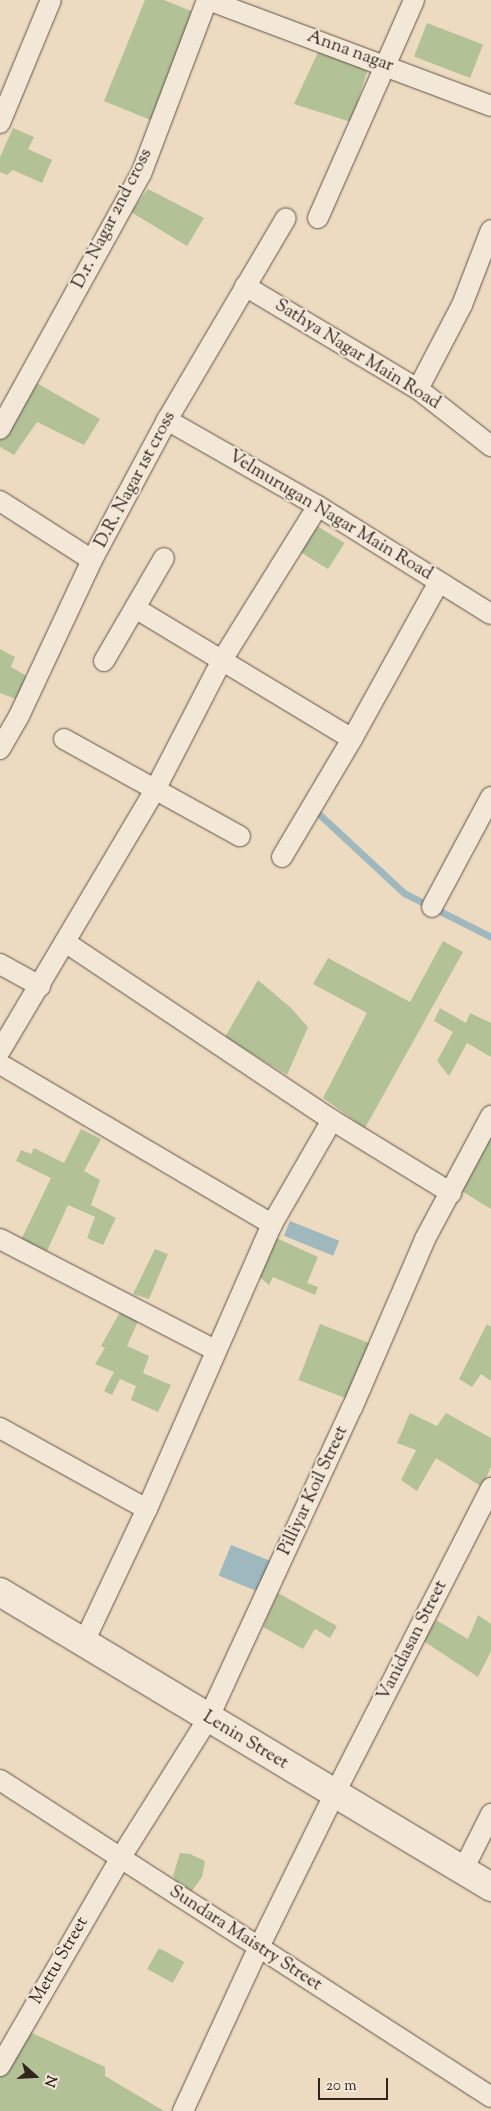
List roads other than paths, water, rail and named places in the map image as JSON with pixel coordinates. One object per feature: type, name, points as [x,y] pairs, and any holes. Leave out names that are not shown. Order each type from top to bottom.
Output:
[{"type":"street","points":[[0,123],[50,0]]},
{"type":"street","name":"Anna nagar","points":[[207,0],[386,65],[491,106]]},
{"type":"street","name":"D.r. Nagar 2nd cross","points":[[0,429],[141,174],[207,0]]},
{"type":"street","points":[[318,218],[414,0]]},
{"type":"street","name":"D.R. Nagar 1st cross","points":[[0,749],[19,716],[92,560],[167,420],[286,218]]},
{"type":"street","points":[[418,389],[462,305],[491,230]]},
{"type":"street","name":"Sathya Nagar Main Road","points":[[245,286],[418,389],[491,446]]},
{"type":"street","name":"Velmurugan Nagar Main Road","points":[[167,420],[318,506],[491,614]]},
{"type":"street","points":[[0,501],[92,560]]},
{"type":"street","points":[[0,1050],[40,986],[156,788],[222,660],[318,506]]},
{"type":"street","points":[[104,661],[164,558]]},
{"type":"street","points":[[282,857],[352,739],[439,582]]},
{"type":"street","points":[[135,608],[352,739]]},
{"type":"street","points":[[64,739],[240,836]]},
{"type":"street","points":[[432,907],[491,797]]},
{"type":"street","points":[[65,942],[332,1120],[451,1193]]},
{"type":"street","points":[[0,964],[40,986]]},
{"type":"street","points":[[0,1064],[272,1224]]},
{"type":"street","name":"Pilliyar Koil Street","points":[[121,1857],[208,1719],[352,1408],[425,1239],[491,1116]]},
{"type":"street","points":[[84,1642],[147,1509],[215,1350],[272,1224],[332,1120]]},
{"type":"street","points":[[0,1239],[215,1350]]},
{"type":"street","points":[[0,1428],[147,1509]]},
{"type":"street","name":"Vanidasan Street","points":[[183,2111],[258,1949],[334,1795],[491,1488]]},
{"type":"street","name":"Lenin Street","points":[[0,1592],[334,1795],[491,1887]]},
{"type":"street","name":"Sundara Maistry Street","points":[[0,1780],[121,1857],[258,1949],[491,2097]]},
{"type":"street","points":[[463,1870],[491,1814]]},
{"type":"street","name":"Mettu Street","points":[[0,2066],[121,1857]]},
{"type":"water","points":[[290,1221],[339,1241],[333,1256],[284,1236]]},
{"type":"water","points":[[231,1545],[277,1564],[265,1594],[219,1576]]},
{"type":"waterway","points":[[320,815],[404,893],[491,937]]}]
